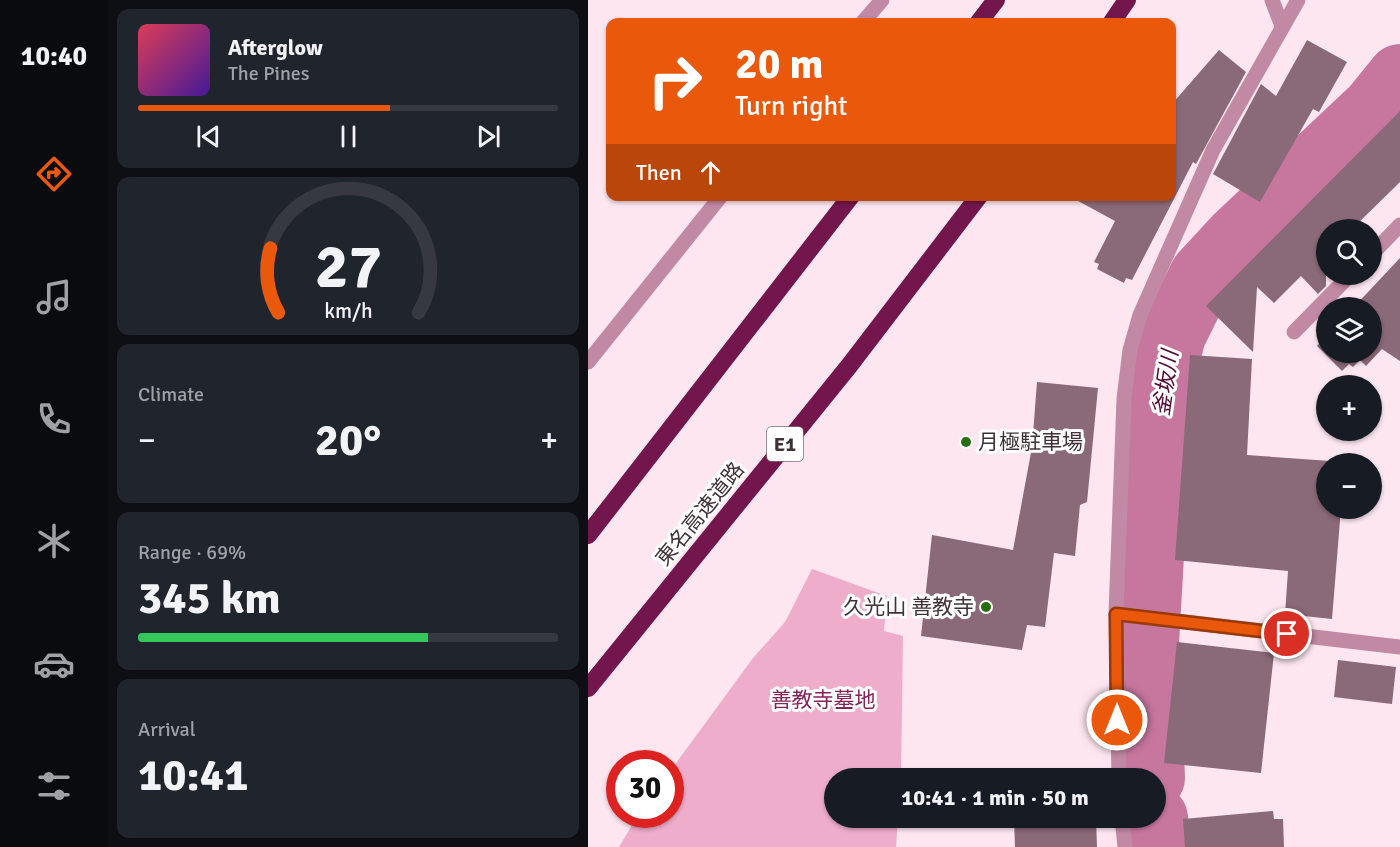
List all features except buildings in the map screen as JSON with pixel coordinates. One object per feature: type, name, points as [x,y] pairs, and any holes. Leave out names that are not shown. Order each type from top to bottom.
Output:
[{"type":"highway","points":[[982,18],[996,0]]},
{"type":"highway","points":[[1115,18],[1127,0]]},
{"type":"highway","points":[[588,535],[848,201]]},
{"type":"highway","name":"東名高速道路","points":[[588,688],[849,366],[975,201]]},
{"type":"street","points":[[867,18],[882,0]]},
{"type":"street","points":[[1272,0],[1282,27]]},
{"type":"street","points":[[1119,768],[1124,399],[1130,350],[1140,315],[1213,150],[1298,0]]},
{"type":"street","points":[[588,362],[717,201]]},
{"type":"street","points":[[1382,245],[1398,230]]},
{"type":"street","points":[[1294,332],[1340,285]]},
{"type":"street","points":[[1120,614],[1400,648]]},
{"type":"street","points":[[1123,828],[1125,847]]},
{"type":"green space","name":"善教寺墓地","points":[[812,569],[887,596],[884,631],[903,636],[901,768],[824,768],[824,828],[897,828],[896,847],[619,847],[630,828],[684,828],[684,752],[753,658],[785,622]]},
{"type":"waterway","name":"釜坂川","points":[[1152,768],[1146,643],[1161,381],[1173,335],[1202,276],[1238,237],[1374,109],[1400,77]]},
{"type":"waterway","name":"釜坂川","points":[[1156,828],[1158,847]]},
{"type":"place","name":"月極駐車場","points":[[966,442]]},
{"type":"place","name":"久光山 善教寺","points":[[986,607]]},
{"type":"route","points":[[1117,720],[1116,614],[1287,634]]}]
